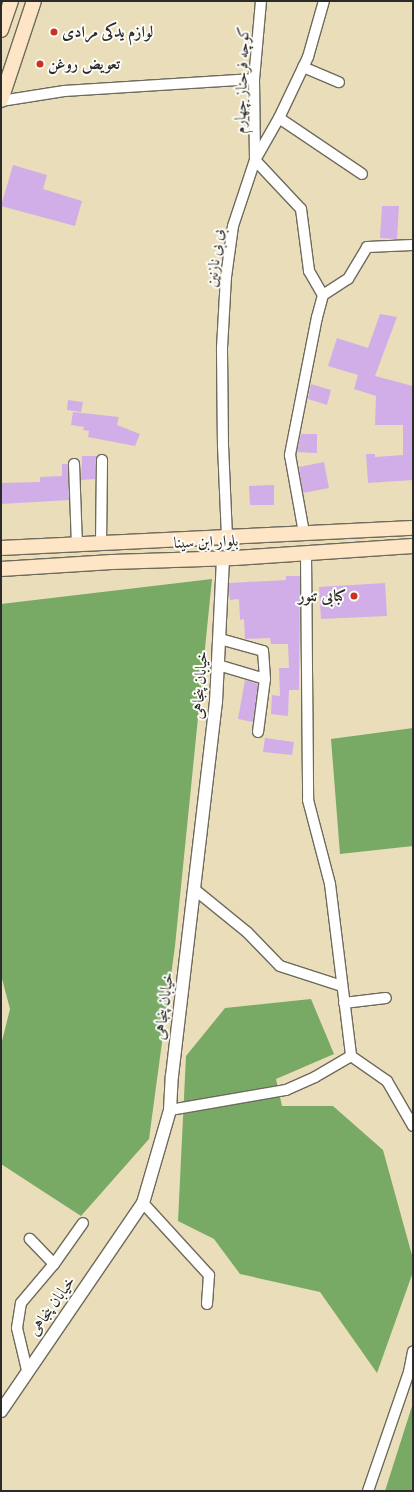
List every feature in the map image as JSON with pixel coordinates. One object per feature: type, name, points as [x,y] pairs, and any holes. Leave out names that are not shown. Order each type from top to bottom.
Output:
[{"type":"main road","points":[[1,30],[11,1]]},
{"type":"main road","points":[[1,101],[34,1]]},
{"type":"main road","name":"بلوار ابن سینا","points":[[1,548],[413,528]]},
{"type":"main road","name":"بلوار ابن سینا","points":[[1,569],[223,559],[413,546]]},
{"type":"street","name":"کوچه فرحناز چهارم","points":[[256,160],[254,79],[261,1]]},
{"type":"street","name":"بی بی نازنین","points":[[227,537],[223,447],[222,348],[226,277],[233,226],[256,160],[279,118],[308,57],[324,1]]},
{"type":"street","points":[[303,67],[339,82]]},
{"type":"street","points":[[1,101],[64,91],[254,79]]},
{"type":"street","points":[[279,118],[362,174]]},
{"type":"street","points":[[256,160],[301,209],[309,271],[323,294]]},
{"type":"street","points":[[304,533],[290,455],[317,317],[323,294],[348,278],[367,247],[413,246]]},
{"type":"street","points":[[101,544],[102,460]]},
{"type":"street","points":[[74,464],[76,545]]},
{"type":"street","points":[[306,554],[308,800],[330,884],[351,1056],[387,1081],[413,1126]]},
{"type":"street","name":"خیابان پنجاهی","points":[[1,1411],[27,1370],[143,1203],[170,1110],[172,1076],[216,702],[223,559]]},
{"type":"street","points":[[220,639],[263,651],[265,679],[258,732]]},
{"type":"street","points":[[218,665],[265,679]]},
{"type":"street","points":[[194,889],[247,932],[280,966],[342,986]]},
{"type":"street","points":[[344,1003],[386,998]]},
{"type":"street","points":[[170,1110],[286,1090],[315,1077],[351,1056]]},
{"type":"street","points":[[143,1203],[209,1275],[208,1304]]},
{"type":"street","points":[[27,1370],[17,1328],[21,1303],[54,1264],[83,1224]]},
{"type":"street","points":[[30,1239],[54,1264]]},
{"type":"street","points":[[368,1491],[409,1372],[413,1351]]},
{"type":"green space","points":[[212,579],[175,946],[149,1139],[81,1216],[1,1164],[1,1045],[10,1009],[1,975],[1,604]]},
{"type":"green space","points":[[413,728],[413,846],[340,854],[331,739]]},
{"type":"green space","points":[[311,999],[334,1054],[276,1079],[282,1106],[333,1106],[383,1150],[413,1259],[413,1272],[377,1373],[320,1292],[240,1274],[214,1239],[178,1221],[186,1056],[225,1008]]},
{"type":"green space","points":[[413,1403],[413,1491],[385,1491]]},
{"type":"building","points":[[13,165],[47,175],[43,189],[82,201],[75,226],[1,206]]},
{"type":"building","points":[[382,206],[399,206],[397,239],[380,238]]},
{"type":"building","points":[[380,314],[397,317],[375,376],[413,386],[413,480],[368,483],[366,454],[375,454],[375,457],[403,455],[403,425],[375,425],[376,396],[354,389],[358,375],[328,366],[337,338],[368,348]]},
{"type":"building","points":[[311,384],[331,390],[327,405],[308,399]]},
{"type":"building","points":[[68,400],[83,402],[81,412],[67,410]]},
{"type":"building","points":[[73,412],[119,417],[117,425],[140,434],[135,446],[88,437],[89,431],[83,430],[84,427],[71,425]]},
{"type":"building","points":[[301,434],[317,434],[317,453],[297,452]]},
{"type":"building","points":[[82,456],[97,456],[95,479],[81,480]]},
{"type":"building","points":[[324,462],[329,488],[303,493],[299,467]]},
{"type":"building","points":[[62,464],[68,464],[69,500],[1,504],[1,483],[40,482],[40,477],[62,476]]},
{"type":"building","points":[[274,485],[274,505],[250,505],[249,486]]},
{"type":"building","points":[[286,576],[300,576],[299,690],[289,690],[288,716],[271,714],[272,695],[280,696],[279,668],[289,668],[288,644],[271,644],[270,638],[245,639],[244,619],[240,620],[239,599],[230,600],[229,586],[229,583],[286,580]]},
{"type":"building","points":[[385,583],[387,616],[321,619],[319,587]]},
{"type":"building","points":[[245,680],[258,684],[253,722],[238,719]]},
{"type":"building","points":[[265,738],[294,742],[292,755],[263,752]]},
{"type":"place","name":"لوازم یدکی مرادی","points":[[54,32]]},
{"type":"place","name":"تعویض روغن","points":[[40,64]]},
{"type":"place","name":"کبابی تنور","points":[[354,596]]}]
